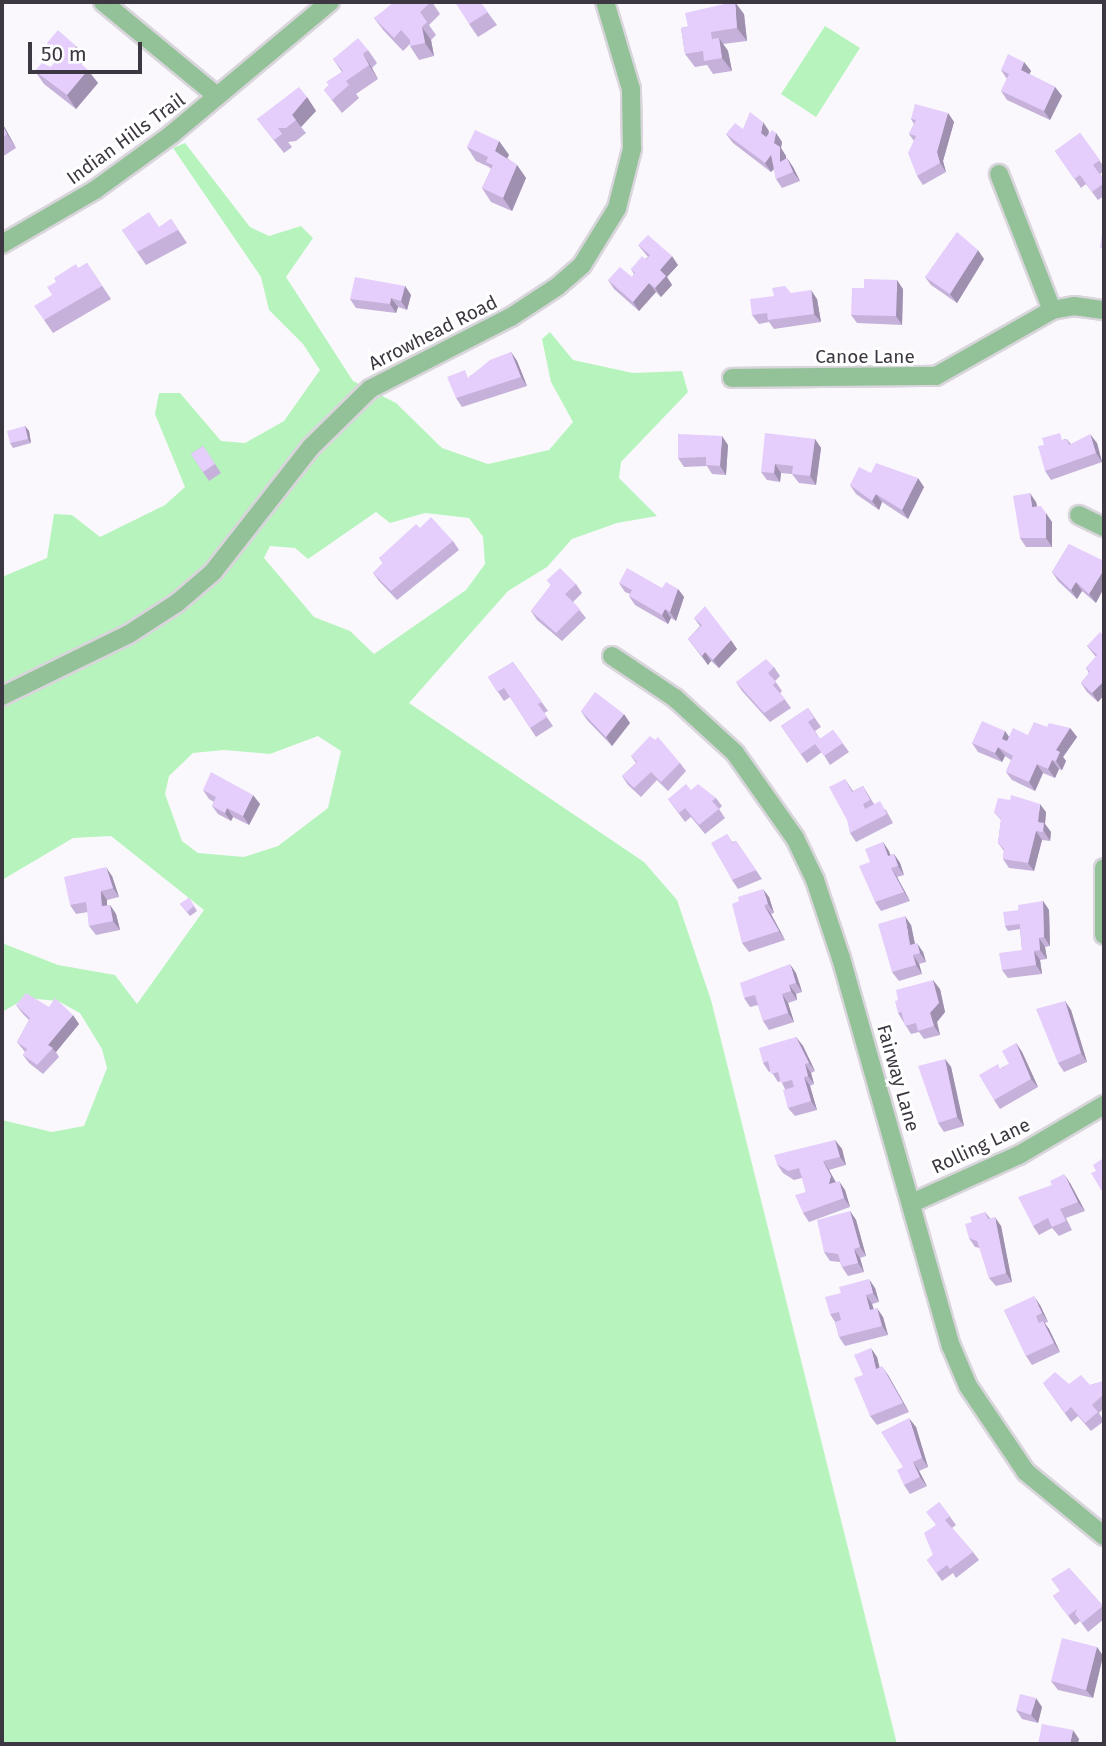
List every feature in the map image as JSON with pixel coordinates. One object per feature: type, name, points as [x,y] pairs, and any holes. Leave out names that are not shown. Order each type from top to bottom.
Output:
[{"type":"street","points":[[103,2],[217,96]]},
{"type":"street","name":"Indian Hills Trail","points":[[2,244],[95,190],[217,96],[330,2]]},
{"type":"street","name":"Arrowhead Road","points":[[2,696],[129,634],[177,603],[213,572],[311,447],[370,389],[395,372],[511,317],[582,265],[617,208],[632,149],[631,89],[605,2]]},
{"type":"street","points":[[999,174],[1052,310]]},
{"type":"street","name":"Canoe Lane","points":[[732,378],[936,376],[1052,310],[1074,306],[1104,310]]},
{"type":"street","points":[[1079,515],[1104,527]]},
{"type":"street","name":"Fairway Lane","points":[[612,656],[684,705],[735,753],[795,838],[829,919],[951,1346],[983,1413],[1044,1490],[1104,1536]]},
{"type":"street","points":[[1104,868],[1104,935]]},
{"type":"street","name":"Rolling Lane","points":[[912,1203],[1019,1155],[1104,1105]]},
{"type":"green space","points":[[825,26],[860,48],[816,117],[781,94]]},
{"type":"green space","points":[[185,143],[250,227],[269,236],[301,226],[313,238],[286,277],[353,381],[396,403],[442,448],[488,464],[549,450],[573,422],[551,382],[542,339],[550,332],[573,360],[633,373],[682,371],[688,392],[621,462],[619,478],[657,516],[617,523],[572,539],[547,567],[508,591],[409,703],[644,862],[677,900],[711,1000],[897,1744],[2,1744],[2,1120],[52,1132],[84,1126],[107,1068],[102,1049],[80,1013],[58,1001],[26,998],[2,1012],[2,943],[58,965],[115,975],[137,1004],[204,910],[111,836],[73,838],[2,880],[2,577],[47,558],[54,514],[72,515],[100,537],[165,505],[185,487],[155,414],[159,393],[180,393],[221,441],[245,443],[284,421],[320,370],[303,344],[269,310],[261,277],[173,148]],"holes":[[[376,512],[390,523],[425,513],[469,518],[483,537],[485,564],[466,590],[374,654],[350,631],[314,617],[264,558],[270,546],[295,548],[308,559]],[[318,736],[341,751],[328,808],[278,846],[244,857],[198,853],[182,841],[165,794],[169,776],[193,753],[224,750],[270,754]]]},
{"type":"building","points":[[394,2],[431,2],[420,12],[427,22],[422,27],[425,43],[410,46],[410,40],[401,30],[394,38],[374,18]]},
{"type":"building","points":[[455,2],[480,2],[488,12],[469,24]]},
{"type":"building","points":[[735,2],[737,28],[711,32],[712,39],[719,38],[722,58],[704,61],[703,51],[685,54],[681,28],[688,27],[685,13]]},
{"type":"building","points":[[58,30],[76,46],[70,54],[88,70],[67,95],[35,71],[42,63],[51,67],[61,55],[47,43]]},
{"type":"building","points":[[358,38],[368,50],[363,54],[369,65],[346,81],[349,85],[332,100],[324,90],[329,85],[326,82],[343,71],[333,59]]},
{"type":"building","points":[[1008,54],[1024,62],[1021,70],[1055,87],[1044,111],[1001,91],[1009,74],[1001,70]]},
{"type":"building","points":[[299,87],[307,97],[292,115],[296,120],[286,128],[278,128],[282,134],[274,140],[257,119]]},
{"type":"building","points":[[915,104],[948,113],[937,152],[940,163],[917,176],[908,153],[916,136],[909,134],[916,120],[911,119]]},
{"type":"building","points":[[750,112],[763,122],[761,133],[766,137],[772,130],[776,133],[774,143],[780,147],[780,162],[787,158],[793,172],[776,179],[771,155],[765,163],[726,134],[735,123],[743,129]]},
{"type":"building","points":[[2,125],[7,134],[2,138]]},
{"type":"building","points":[[475,130],[499,141],[495,151],[517,165],[503,198],[482,188],[493,165],[486,162],[488,157],[467,147]]},
{"type":"building","points":[[1080,133],[1100,160],[1093,165],[1104,183],[1092,192],[1080,175],[1074,179],[1055,151]]},
{"type":"building","points":[[149,212],[159,227],[171,219],[178,230],[137,252],[122,230]]},
{"type":"building","points":[[957,232],[978,250],[950,294],[925,277]]},
{"type":"building","points":[[1104,234],[1104,249],[1100,248]]},
{"type":"building","points":[[648,235],[672,256],[660,270],[666,276],[655,288],[649,283],[633,302],[608,280],[620,267],[632,277],[635,273],[631,269],[642,256],[646,260],[650,255],[638,245]]},
{"type":"building","points":[[87,263],[102,286],[44,320],[34,306],[52,295],[47,287],[56,282],[54,278],[76,264],[78,268]]},
{"type":"building","points":[[355,277],[405,286],[401,301],[391,298],[390,304],[350,299]]},
{"type":"building","points":[[864,279],[897,280],[896,316],[851,315],[852,288],[864,288]]},
{"type":"building","points":[[785,286],[791,293],[811,290],[814,314],[768,320],[767,313],[752,315],[750,299],[774,296],[772,288]]},
{"type":"building","points":[[511,352],[521,377],[456,398],[447,377],[465,370],[468,378],[490,360]]},
{"type":"building","points":[[25,426],[28,439],[10,443],[7,431]]},
{"type":"building","points":[[765,433],[815,439],[810,476],[792,474],[793,466],[775,464],[774,473],[761,472]]},
{"type":"building","points":[[1060,433],[1062,440],[1067,439],[1069,445],[1090,434],[1096,453],[1045,471],[1038,446],[1044,445],[1042,438]]},
{"type":"building","points":[[678,434],[722,436],[720,466],[706,465],[706,457],[678,458]]},
{"type":"building","points":[[203,446],[215,464],[203,472],[191,454]]},
{"type":"building","points":[[876,463],[918,478],[902,510],[876,494],[872,501],[850,485],[859,467],[871,473]]},
{"type":"building","points":[[1030,493],[1032,507],[1041,506],[1046,513],[1046,538],[1020,538],[1013,496]]},
{"type":"building","points":[[431,517],[453,541],[391,591],[373,573],[383,563],[379,558],[416,524],[420,528]]},
{"type":"building","points":[[1069,544],[1104,561],[1104,569],[1089,594],[1076,582],[1071,590],[1052,572]]},
{"type":"building","points":[[560,568],[576,584],[565,594],[580,609],[556,633],[531,611],[551,585],[547,580]]},
{"type":"building","points":[[627,568],[662,588],[666,582],[678,589],[670,612],[665,609],[662,615],[629,596],[632,590],[619,583]]},
{"type":"building","points":[[705,606],[731,640],[713,660],[705,652],[702,656],[688,639],[702,625],[694,618]]},
{"type":"building","points":[[1100,632],[1104,636],[1104,685],[1102,683],[1092,693],[1081,683],[1090,672],[1086,668],[1097,655],[1087,646]]},
{"type":"building","points":[[766,659],[774,667],[768,673],[776,682],[773,685],[785,699],[764,713],[736,682]]},
{"type":"building","points":[[513,662],[542,702],[538,704],[547,717],[530,728],[504,688],[497,692],[488,677]]},
{"type":"building","points":[[595,692],[624,714],[606,737],[581,711]]},
{"type":"building","points":[[808,708],[814,718],[808,722],[820,739],[833,730],[843,743],[824,756],[815,744],[801,754],[781,726]]},
{"type":"building","points":[[982,721],[1005,731],[1002,739],[1007,741],[1013,728],[1028,735],[1034,722],[1047,727],[1049,723],[1070,728],[1056,750],[1060,752],[1056,761],[1052,760],[1048,769],[1037,764],[1029,782],[1006,772],[1013,756],[998,747],[995,753],[972,743]]},
{"type":"building","points":[[650,736],[655,740],[658,737],[680,763],[661,782],[651,772],[634,788],[622,776],[637,762],[631,756]]},
{"type":"building","points":[[211,772],[253,795],[243,816],[227,808],[225,813],[212,806],[216,797],[203,790]]},
{"type":"building","points":[[845,779],[852,792],[863,786],[870,800],[863,804],[865,809],[880,801],[887,814],[850,833],[847,820],[829,787]]},
{"type":"building","points":[[686,784],[691,790],[698,784],[716,798],[712,801],[719,809],[699,825],[685,808],[679,813],[668,799]]},
{"type":"building","points":[[1011,795],[1040,804],[1038,822],[1044,823],[1043,832],[1036,831],[1028,863],[1003,859],[1004,849],[998,843],[1001,819],[994,812],[998,798],[1010,800]]},
{"type":"building","points":[[727,834],[732,843],[736,841],[756,870],[732,880],[711,843]]},
{"type":"building","points":[[883,842],[888,856],[894,854],[898,866],[891,868],[904,892],[875,902],[859,866],[870,862],[865,849]]},
{"type":"building","points":[[106,867],[113,888],[101,891],[101,900],[102,906],[110,905],[113,921],[89,926],[86,902],[70,905],[64,877]]},
{"type":"building","points":[[763,889],[768,904],[764,905],[779,931],[742,943],[732,904],[739,901],[738,897]]},
{"type":"building","points":[[189,898],[194,906],[187,912],[180,904]]},
{"type":"building","points":[[1043,901],[1044,937],[1039,938],[1040,950],[1034,951],[1036,965],[1002,970],[999,953],[1022,950],[1018,905]]},
{"type":"building","points":[[1019,910],[1020,924],[1005,926],[1003,912]]},
{"type":"building","points":[[905,916],[910,945],[917,943],[920,953],[913,955],[916,965],[892,972],[878,924]]},
{"type":"building","points":[[790,964],[796,983],[789,985],[791,991],[782,994],[788,1013],[763,1021],[755,995],[744,998],[740,983]]},
{"type":"building","points":[[933,980],[939,1003],[930,1013],[934,1026],[918,1031],[916,1023],[905,1026],[895,1001],[898,1000],[896,990]]},
{"type":"building","points":[[26,993],[49,1007],[55,998],[73,1015],[48,1045],[53,1048],[37,1065],[23,1055],[27,1049],[17,1042],[30,1018],[16,1005]]},
{"type":"building","points":[[1065,1001],[1081,1053],[1058,1063],[1036,1009]]},
{"type":"building","points":[[796,1037],[809,1063],[805,1064],[808,1076],[804,1077],[811,1101],[788,1108],[783,1090],[794,1087],[792,1080],[781,1083],[778,1072],[771,1074],[768,1061],[763,1063],[759,1048]]},
{"type":"building","points":[[1016,1043],[1031,1079],[994,1100],[979,1075],[998,1064],[1000,1069],[1009,1064],[1002,1051]]},
{"type":"building","points":[[945,1059],[957,1117],[938,1123],[918,1066]]},
{"type":"building","points":[[835,1140],[840,1157],[823,1161],[831,1176],[829,1184],[839,1181],[844,1198],[803,1213],[795,1195],[806,1192],[799,1168],[788,1171],[777,1164],[774,1155]]},
{"type":"building","points":[[1102,1159],[1104,1193],[1091,1173],[1096,1171],[1093,1165]]},
{"type":"building","points":[[1064,1174],[1078,1202],[1060,1209],[1066,1221],[1052,1227],[1048,1218],[1033,1226],[1018,1197],[1052,1185],[1050,1181]]},
{"type":"building","points":[[850,1211],[860,1247],[854,1249],[858,1263],[842,1267],[838,1254],[824,1252],[817,1220]]},
{"type":"building","points":[[985,1212],[988,1219],[995,1217],[1006,1273],[989,1278],[977,1241],[969,1238],[965,1224],[972,1222],[970,1217]]},
{"type":"building","points":[[869,1279],[873,1293],[866,1295],[870,1310],[877,1308],[882,1326],[839,1337],[835,1322],[841,1320],[839,1312],[830,1314],[825,1297],[841,1293],[839,1287]]},
{"type":"building","points":[[1034,1296],[1042,1313],[1036,1316],[1039,1323],[1043,1321],[1054,1343],[1026,1356],[1004,1310]]},
{"type":"building","points":[[871,1348],[876,1369],[882,1366],[903,1403],[870,1416],[854,1378],[863,1375],[854,1355]]},
{"type":"building","points":[[1055,1372],[1069,1384],[1081,1375],[1090,1385],[1104,1381],[1104,1394],[1092,1405],[1098,1412],[1085,1423],[1071,1407],[1065,1413],[1043,1383]]},
{"type":"building","points":[[909,1418],[922,1458],[913,1462],[920,1477],[904,1485],[897,1470],[903,1467],[881,1432]]},
{"type":"building","points":[[939,1502],[950,1516],[945,1520],[973,1552],[950,1569],[947,1565],[936,1573],[927,1560],[933,1555],[924,1533],[936,1525],[926,1512]]},
{"type":"building","points":[[1069,1568],[1103,1606],[1082,1623],[1075,1614],[1077,1609],[1068,1616],[1053,1596],[1060,1591],[1051,1579]]},
{"type":"building","points":[[1062,1638],[1097,1647],[1086,1690],[1051,1681]]},
{"type":"building","points":[[1020,1694],[1036,1698],[1031,1715],[1016,1710]]},
{"type":"building","points":[[1042,1724],[1073,1730],[1070,1744],[1038,1744]]}]
